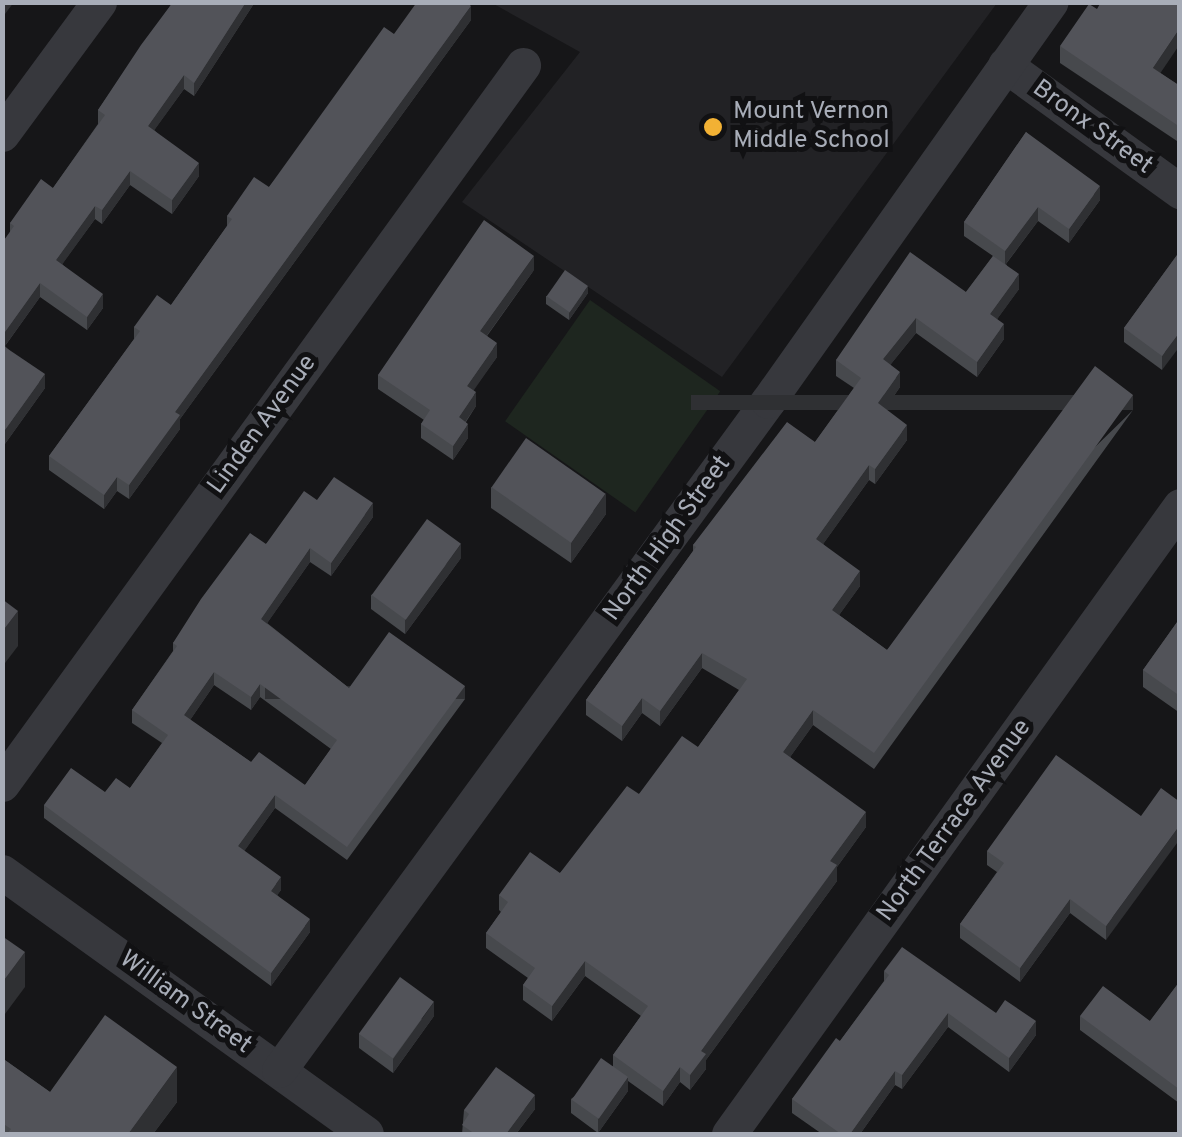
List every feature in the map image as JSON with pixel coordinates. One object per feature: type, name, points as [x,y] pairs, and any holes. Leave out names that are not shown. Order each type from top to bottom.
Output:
[{"type":"street","points":[[2,134],[99,2]]},
{"type":"street","name":"North High Street","points":[[279,1070],[768,400],[1051,2]]},
{"type":"street","name":"Linden Avenue","points":[[2,784],[523,64]]},
{"type":"street","name":"Bronx Street","points":[[1005,66],[1180,190]]},
{"type":"street","name":"North Terrace Avenue","points":[[729,1134],[1180,506]]},
{"type":"street","name":"William Street","points":[[2,872],[366,1134]]},
{"type":"shaded area","name":"Mount Vernon Middle School","points":[[492,3],[997,3],[722,377],[462,202],[580,52]]},
{"type":"shaded area","points":[[590,300],[720,391],[635,512],[505,421]]},
{"type":"building","points":[[173,2],[246,2],[194,83],[184,75],[148,126],[199,163],[172,200],[130,171],[102,210],[95,206],[56,260],[103,294],[87,317],[40,283],[2,336],[2,243],[14,226],[10,223],[41,179],[53,188],[105,115],[98,110]]},
{"type":"building","points":[[417,2],[466,2],[471,6],[175,412],[180,415],[129,485],[117,477],[104,495],[49,456],[140,331],[134,327],[157,295],[171,305],[232,219],[227,216],[254,177],[269,187],[384,27],[394,34]]},
{"type":"building","points":[[1101,2],[1180,2],[1180,28],[1153,68],[1180,86],[1180,127],[1060,46],[1089,4],[1097,9]]},
{"type":"building","points":[[1026,132],[1100,186],[1069,229],[1038,207],[1005,251],[964,222]]},
{"type":"building","points":[[484,220],[534,256],[480,331],[497,343],[467,386],[476,392],[459,417],[468,424],[453,446],[421,424],[430,410],[378,375]]},
{"type":"building","points":[[1180,251],[1180,332],[1162,356],[1124,328]]},
{"type":"building","points":[[910,252],[966,292],[993,256],[1019,274],[990,314],[1004,324],[977,362],[916,318],[883,359],[900,372],[878,403],[907,425],[875,469],[869,465],[816,539],[860,571],[832,610],[887,650],[1095,366],[1133,395],[874,753],[813,710],[783,752],[866,812],[830,861],[837,865],[701,1051],[706,1054],[690,1075],[680,1067],[663,1091],[613,1055],[648,1006],[585,961],[552,1006],[523,985],[535,968],[486,933],[508,902],[499,895],[530,852],[560,873],[627,786],[639,794],[682,736],[698,747],[747,679],[702,653],[660,711],[642,698],[622,726],[586,700],[696,547],[693,545],[787,422],[815,442],[861,378],[836,360]]},
{"type":"building","points":[[565,270],[588,286],[570,312],[547,296]]},
{"type":"building","points":[[2,345],[45,374],[2,434]]},
{"type":"building","points":[[526,438],[605,494],[571,543],[492,487]]},
{"type":"building","points":[[334,477],[373,503],[331,563],[310,548],[261,619],[349,688],[389,632],[465,686],[347,847],[275,795],[238,846],[281,877],[271,891],[310,919],[271,973],[44,805],[71,768],[105,792],[116,778],[130,788],[168,735],[132,710],[177,646],[173,643],[201,599],[250,533],[266,544],[304,491],[317,500]],"holes":[[[214,672],[251,697],[260,684],[337,740],[305,785],[259,752],[251,762],[184,715]]]},
{"type":"building","points":[[427,519],[461,544],[406,620],[372,595]]},
{"type":"building","points":[[2,599],[18,611],[2,632]]},
{"type":"building","points":[[1180,618],[1180,696],[1143,670]]},
{"type":"building","points":[[1056,755],[1141,816],[1161,788],[1180,802],[1180,825],[1106,926],[1070,899],[1020,968],[960,924],[1004,863],[987,851]]},
{"type":"building","points":[[2,936],[25,952],[2,983]]},
{"type":"building","points":[[902,947],[996,1013],[1005,1000],[1036,1021],[1009,1058],[948,1013],[902,1075],[895,1071],[850,1134],[841,1134],[792,1099],[889,975],[884,971]]},
{"type":"building","points":[[400,977],[434,1002],[393,1058],[359,1034]]},
{"type":"building","points":[[1180,981],[1179,1089],[1080,1016],[1103,986],[1150,1021]]},
{"type":"building","points":[[105,1015],[177,1067],[128,1134],[7,1134],[11,1129],[2,1123],[2,1058],[50,1092]]},
{"type":"building","points":[[601,1058],[628,1077],[599,1119],[572,1100]]},
{"type":"building","points":[[496,1067],[535,1095],[506,1134],[475,1134],[462,1125],[469,1114],[464,1110]]},
{"type":"place","name":"Mount Vernon Middle School","points":[[713,127]]}]
